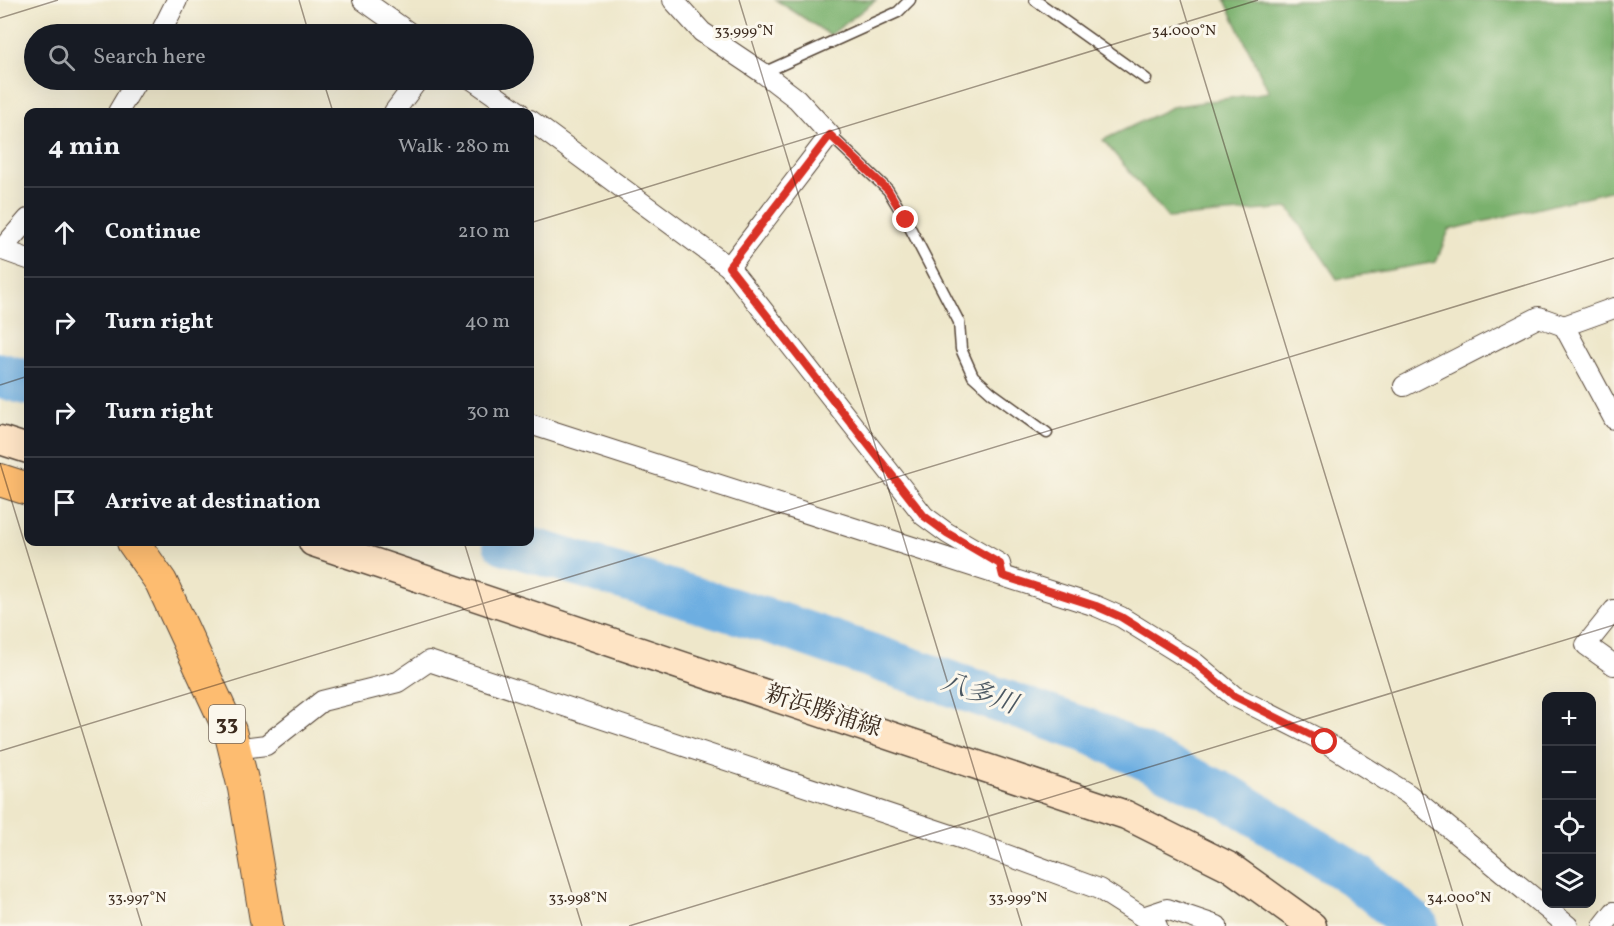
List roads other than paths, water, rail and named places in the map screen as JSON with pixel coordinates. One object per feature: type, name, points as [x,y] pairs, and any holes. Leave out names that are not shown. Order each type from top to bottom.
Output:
[{"type":"main road","points":[[0,440],[24,448]]},
{"type":"main road","points":[[0,480],[24,488]]},
{"type":"main road","name":"33","points":[[136,546],[161,582],[230,731],[244,788],[267,926]]},
{"type":"main road","name":"新浜勝浦線","points":[[325,546],[1126,814],[1230,867],[1312,926]]},
{"type":"street","points":[[165,24],[177,0]]},
{"type":"street","points":[[363,0],[397,24]]},
{"type":"street","points":[[673,0],[702,33],[763,72],[796,99],[830,135],[729,267]]},
{"type":"street","points":[[120,108],[131,90]]},
{"type":"street","points":[[397,108],[410,90]]},
{"type":"street","points":[[487,90],[513,108]]},
{"type":"street","points":[[534,123],[729,267],[924,516],[947,533],[1000,564],[1003,576]]},
{"type":"street","points":[[24,223],[1,249],[24,258]]},
{"type":"street","points":[[1404,386],[1539,317],[1564,326],[1614,309]]},
{"type":"street","points":[[1564,326],[1614,419]]},
{"type":"street","points":[[534,424],[1096,606],[1121,617],[1195,663],[1234,696],[1325,742],[1408,794],[1568,926]]},
{"type":"street","points":[[1614,610],[1586,645],[1614,665]]},
{"type":"street","points":[[234,749],[266,745],[322,701],[398,682],[429,661],[966,840],[1099,890],[1150,921],[1167,909],[1217,926]]},
{"type":"street","points":[[1603,926],[1614,912]]},
{"type":"lane","points":[[763,72],[898,12],[910,0]]},
{"type":"lane","points":[[1037,0],[1146,79]]},
{"type":"lane","points":[[830,135],[888,190],[906,220],[959,322],[961,349],[973,376],[992,393],[1047,433]]},
{"type":"waterway","name":"八多川","points":[[0,375],[24,382]]},
{"type":"waterway","name":"八多川","points":[[518,546],[781,625],[1091,732],[1232,799],[1359,878],[1416,926]]}]
